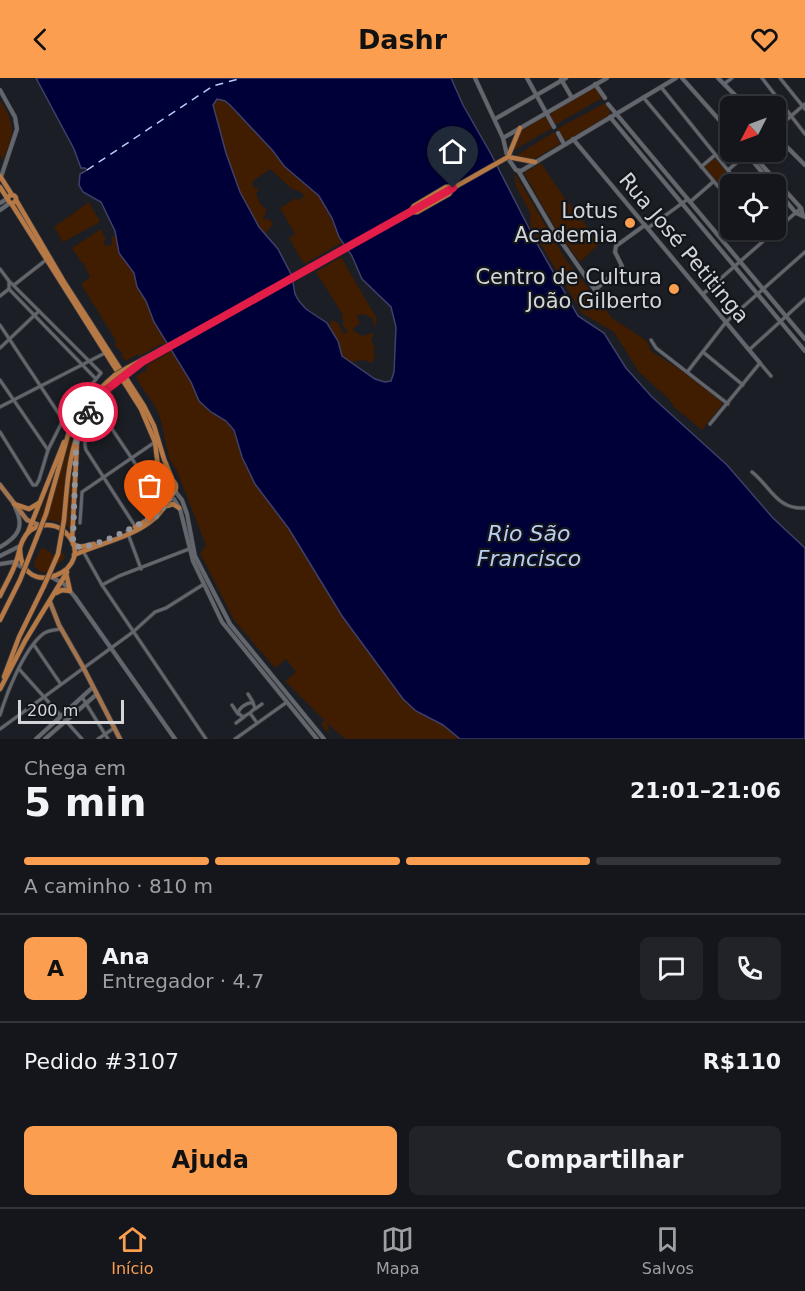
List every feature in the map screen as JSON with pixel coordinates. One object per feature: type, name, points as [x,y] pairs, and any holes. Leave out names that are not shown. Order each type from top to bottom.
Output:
[{"type":"highway","points":[[0,596],[16,563],[63,443],[86,404],[117,377],[142,362],[409,212],[414,206],[446,187],[453,188],[507,156],[520,128]]},
{"type":"highway","points":[[507,156],[533,162]]},
{"type":"highway","points":[[1,177],[11,200],[46,260],[141,409],[155,442],[160,483],[169,494]]},
{"type":"highway","points":[[0,187],[11,200],[144,406],[154,426],[164,459],[176,486],[150,522],[74,555]]},
{"type":"highway","points":[[0,689],[19,637],[58,554],[70,462],[78,431],[94,402],[117,377]]},
{"type":"highway","points":[[0,689],[21,649],[56,593],[74,555],[72,542],[78,431]]},
{"type":"highway","points":[[0,620],[39,537],[68,435]]},
{"type":"highway","points":[[160,483],[166,479],[173,481]]},
{"type":"highway","points":[[163,505],[169,494]]},
{"type":"highway","points":[[14,504],[29,509],[36,506],[42,498]]},
{"type":"highway","points":[[163,505],[173,504],[179,507]]},
{"type":"highway","points":[[26,535],[41,525],[50,525],[66,533],[72,542],[80,547],[128,532]]},
{"type":"highway","points":[[21,546],[22,561],[30,573],[45,579],[53,578],[66,571],[71,564]]},
{"type":"highway","points":[[56,593],[64,590],[70,591],[66,573]]},
{"type":"highway","points":[[1,578],[5,586]]},
{"type":"main road","points":[[0,485],[32,523],[41,525]]},
{"type":"main road","points":[[50,602],[61,629],[120,739]]},
{"type":"street","points":[[475,78],[503,138],[507,156],[520,171],[553,230],[595,290],[622,266],[615,252],[616,246],[689,200],[713,182]]},
{"type":"street","points":[[527,78],[554,127]]},
{"type":"street","points":[[503,138],[607,78]]},
{"type":"street","points":[[520,171],[676,78]]},
{"type":"street","points":[[682,78],[720,121]]},
{"type":"street","points":[[718,78],[736,96]]},
{"type":"street","points":[[724,84],[732,78]]},
{"type":"street","points":[[762,78],[805,134]]},
{"type":"street","points":[[780,78],[804,106],[786,120]]},
{"type":"street","points":[[495,120],[563,79],[572,98]]},
{"type":"street","points":[[595,84],[605,98]]},
{"type":"street","points":[[661,87],[730,174]]},
{"type":"street","points":[[0,90],[15,117],[17,129],[1,177]]},
{"type":"street","points":[[643,97],[720,189]]},
{"type":"street","points":[[608,104],[805,339]]},
{"type":"street","points":[[609,117],[805,351]]},
{"type":"street","points":[[558,133],[564,144]]},
{"type":"street","name":"Rua José Petitinga","points":[[573,139],[771,376]]},
{"type":"street","points":[[786,146],[805,165]]},
{"type":"street","points":[[701,167],[715,155]]},
{"type":"street","points":[[727,170],[736,162]]},
{"type":"street","points":[[757,162],[801,208],[804,216]]},
{"type":"street","points":[[0,203],[11,200]]},
{"type":"street","points":[[0,210],[11,200]]},
{"type":"street","points":[[786,201],[796,213],[804,216]]},
{"type":"street","points":[[703,295],[801,208]]},
{"type":"street","points":[[709,237],[716,231]]},
{"type":"street","points":[[688,370],[726,322],[805,252]]},
{"type":"street","points":[[0,296],[46,260]]},
{"type":"street","points":[[0,269],[2,275],[90,361],[100,374],[63,420],[48,450],[36,485],[33,485],[0,432]]},
{"type":"street","points":[[9,281],[9,289],[96,379]]},
{"type":"street","points":[[749,350],[805,299]]},
{"type":"street","points":[[0,348],[39,311]]},
{"type":"street","points":[[0,325],[63,420]]},
{"type":"street","points":[[651,340],[656,348],[688,370],[728,404]]},
{"type":"street","points":[[703,352],[743,385]]},
{"type":"street","points":[[0,407],[106,353]]},
{"type":"street","points":[[710,424],[760,363]]},
{"type":"street","points":[[0,380],[48,450]]},
{"type":"street","points":[[136,528],[86,450],[84,441],[95,417],[99,414],[104,417],[163,505]]},
{"type":"street","points":[[80,524],[82,492],[155,442]]},
{"type":"street","points":[[752,472],[771,489],[781,503],[805,508]]},
{"type":"street","points":[[169,494],[179,507],[189,549],[227,629],[324,739]]},
{"type":"street","points":[[169,494],[182,500],[195,556],[226,618],[317,739]]},
{"type":"street","points":[[0,547],[13,538],[20,526],[20,518],[14,504]]},
{"type":"street","points":[[128,532],[141,569]]},
{"type":"street","points":[[0,556],[21,546]]},
{"type":"street","points":[[102,585],[119,576],[189,549]]},
{"type":"street","points":[[83,551],[102,585],[206,739]]},
{"type":"street","points":[[0,564],[16,563],[30,573]]},
{"type":"street","points":[[53,578],[70,591],[175,739]]},
{"type":"street","points":[[1,727],[133,632],[155,612],[166,608],[204,584]]},
{"type":"street","points":[[0,715],[19,669],[34,645],[46,632],[61,629]]},
{"type":"street","points":[[34,645],[60,683]]},
{"type":"street","points":[[19,669],[82,739]]},
{"type":"street","points":[[45,739],[93,687]]},
{"type":"street","points":[[36,739],[97,694]]},
{"type":"street","points":[[248,694],[254,704],[252,712],[257,723]]},
{"type":"street","points":[[82,697],[108,739]]},
{"type":"street","points":[[236,739],[289,701]]},
{"type":"street","points":[[239,716],[239,709],[249,703],[254,704]]},
{"type":"street","points":[[236,723],[262,704]]},
{"type":"street","points":[[232,705],[239,716]]},
{"type":"street","points":[[239,716],[245,716]]},
{"type":"street","points":[[98,739],[114,728]]},
{"type":"shaded area","points":[[595,86],[602,98],[555,125],[550,116],[553,110]]},
{"type":"shaded area","points":[[217,99],[227,103],[273,151],[284,166],[319,196],[343,242],[304,264],[289,238],[295,234],[280,208],[304,196],[301,192],[292,189],[270,169],[252,182],[253,187],[259,189],[256,194],[260,204],[267,210],[263,219],[269,219],[273,224],[265,234],[246,204],[232,172],[213,105]]},
{"type":"shaded area","points":[[0,100],[9,117],[12,130],[3,161],[0,154]]},
{"type":"shaded area","points":[[605,103],[611,114],[568,140],[562,138],[557,129]]},
{"type":"shaded area","points":[[545,115],[552,128],[511,152],[520,129]]},
{"type":"shaded area","points":[[554,132],[560,144],[534,159],[514,157]]},
{"type":"shaded area","points":[[715,158],[728,174],[720,174],[720,187],[704,167]]},
{"type":"shaded area","points":[[541,163],[600,243],[580,262],[556,229],[524,173]]},
{"type":"shaded area","points":[[514,172],[566,260],[612,318],[647,341],[651,351],[682,371],[723,403],[702,430],[674,407],[669,399],[639,372],[614,332],[582,313],[531,228],[530,212],[516,186]]},
{"type":"shaded area","points":[[89,202],[100,222],[63,242],[54,227]]},
{"type":"shaded area","points":[[101,229],[106,240],[103,242],[105,246],[108,244],[111,247],[112,237],[117,236],[342,616],[403,699],[425,717],[443,725],[460,739],[345,739],[327,723],[330,735],[322,726],[322,722],[325,721],[285,681],[296,672],[286,659],[275,668],[234,620],[200,553],[206,545],[172,464],[158,412],[136,376],[147,370],[146,366],[168,353],[161,344],[126,361],[121,356],[123,353],[115,346],[116,341],[81,284],[90,277],[83,262],[72,248]]},
{"type":"shaded area","points":[[341,257],[377,319],[375,328],[372,318],[363,314],[358,315],[360,323],[352,330],[363,336],[374,334],[371,340],[375,349],[372,363],[364,360],[350,362],[341,355],[338,342],[329,324],[333,320],[338,323],[343,334],[347,331],[342,324],[343,315],[316,272]]},
{"type":"shaded area","points":[[76,439],[71,529],[63,524],[38,520],[65,443]]},
{"type":"shaded area","points":[[41,548],[53,555],[64,553],[65,558],[51,570],[42,573],[34,566]]},
{"type":"water","name":"Rio São Francisco","points":[[36,78],[451,78],[535,240],[578,316],[604,333],[626,368],[652,397],[727,465],[773,518],[805,548],[805,739],[460,739],[443,725],[416,711],[403,699],[342,616],[289,529],[255,484],[242,457],[234,430],[226,421],[199,401],[191,382],[154,322],[146,301],[137,287],[134,273],[119,253],[115,231],[101,202],[83,192],[79,185],[80,174],[87,170],[81,168],[74,149]],"holes":[[[217,99],[225,101],[273,151],[284,166],[319,196],[362,279],[391,307],[396,327],[394,372],[391,381],[375,379],[342,356],[338,341],[327,323],[306,309],[299,301],[295,294],[292,276],[278,249],[259,227],[240,192],[226,153],[213,105]]]},
{"type":"ferry route","points":[[87,170],[213,86],[242,78]]},
{"type":"way so far","points":[[88,412],[78,431],[76,446],[73,543],[80,547],[88,546],[127,531],[157,513],[162,502],[162,492],[168,495],[174,492],[150,522]]},
{"type":"place","name":"Lotus Academia","points":[[630,223]]},
{"type":"place","name":"Centro de Cultura João Gilberto","points":[[674,289]]},
{"type":"route","points":[[88,412],[101,394],[142,362],[453,188]]}]
